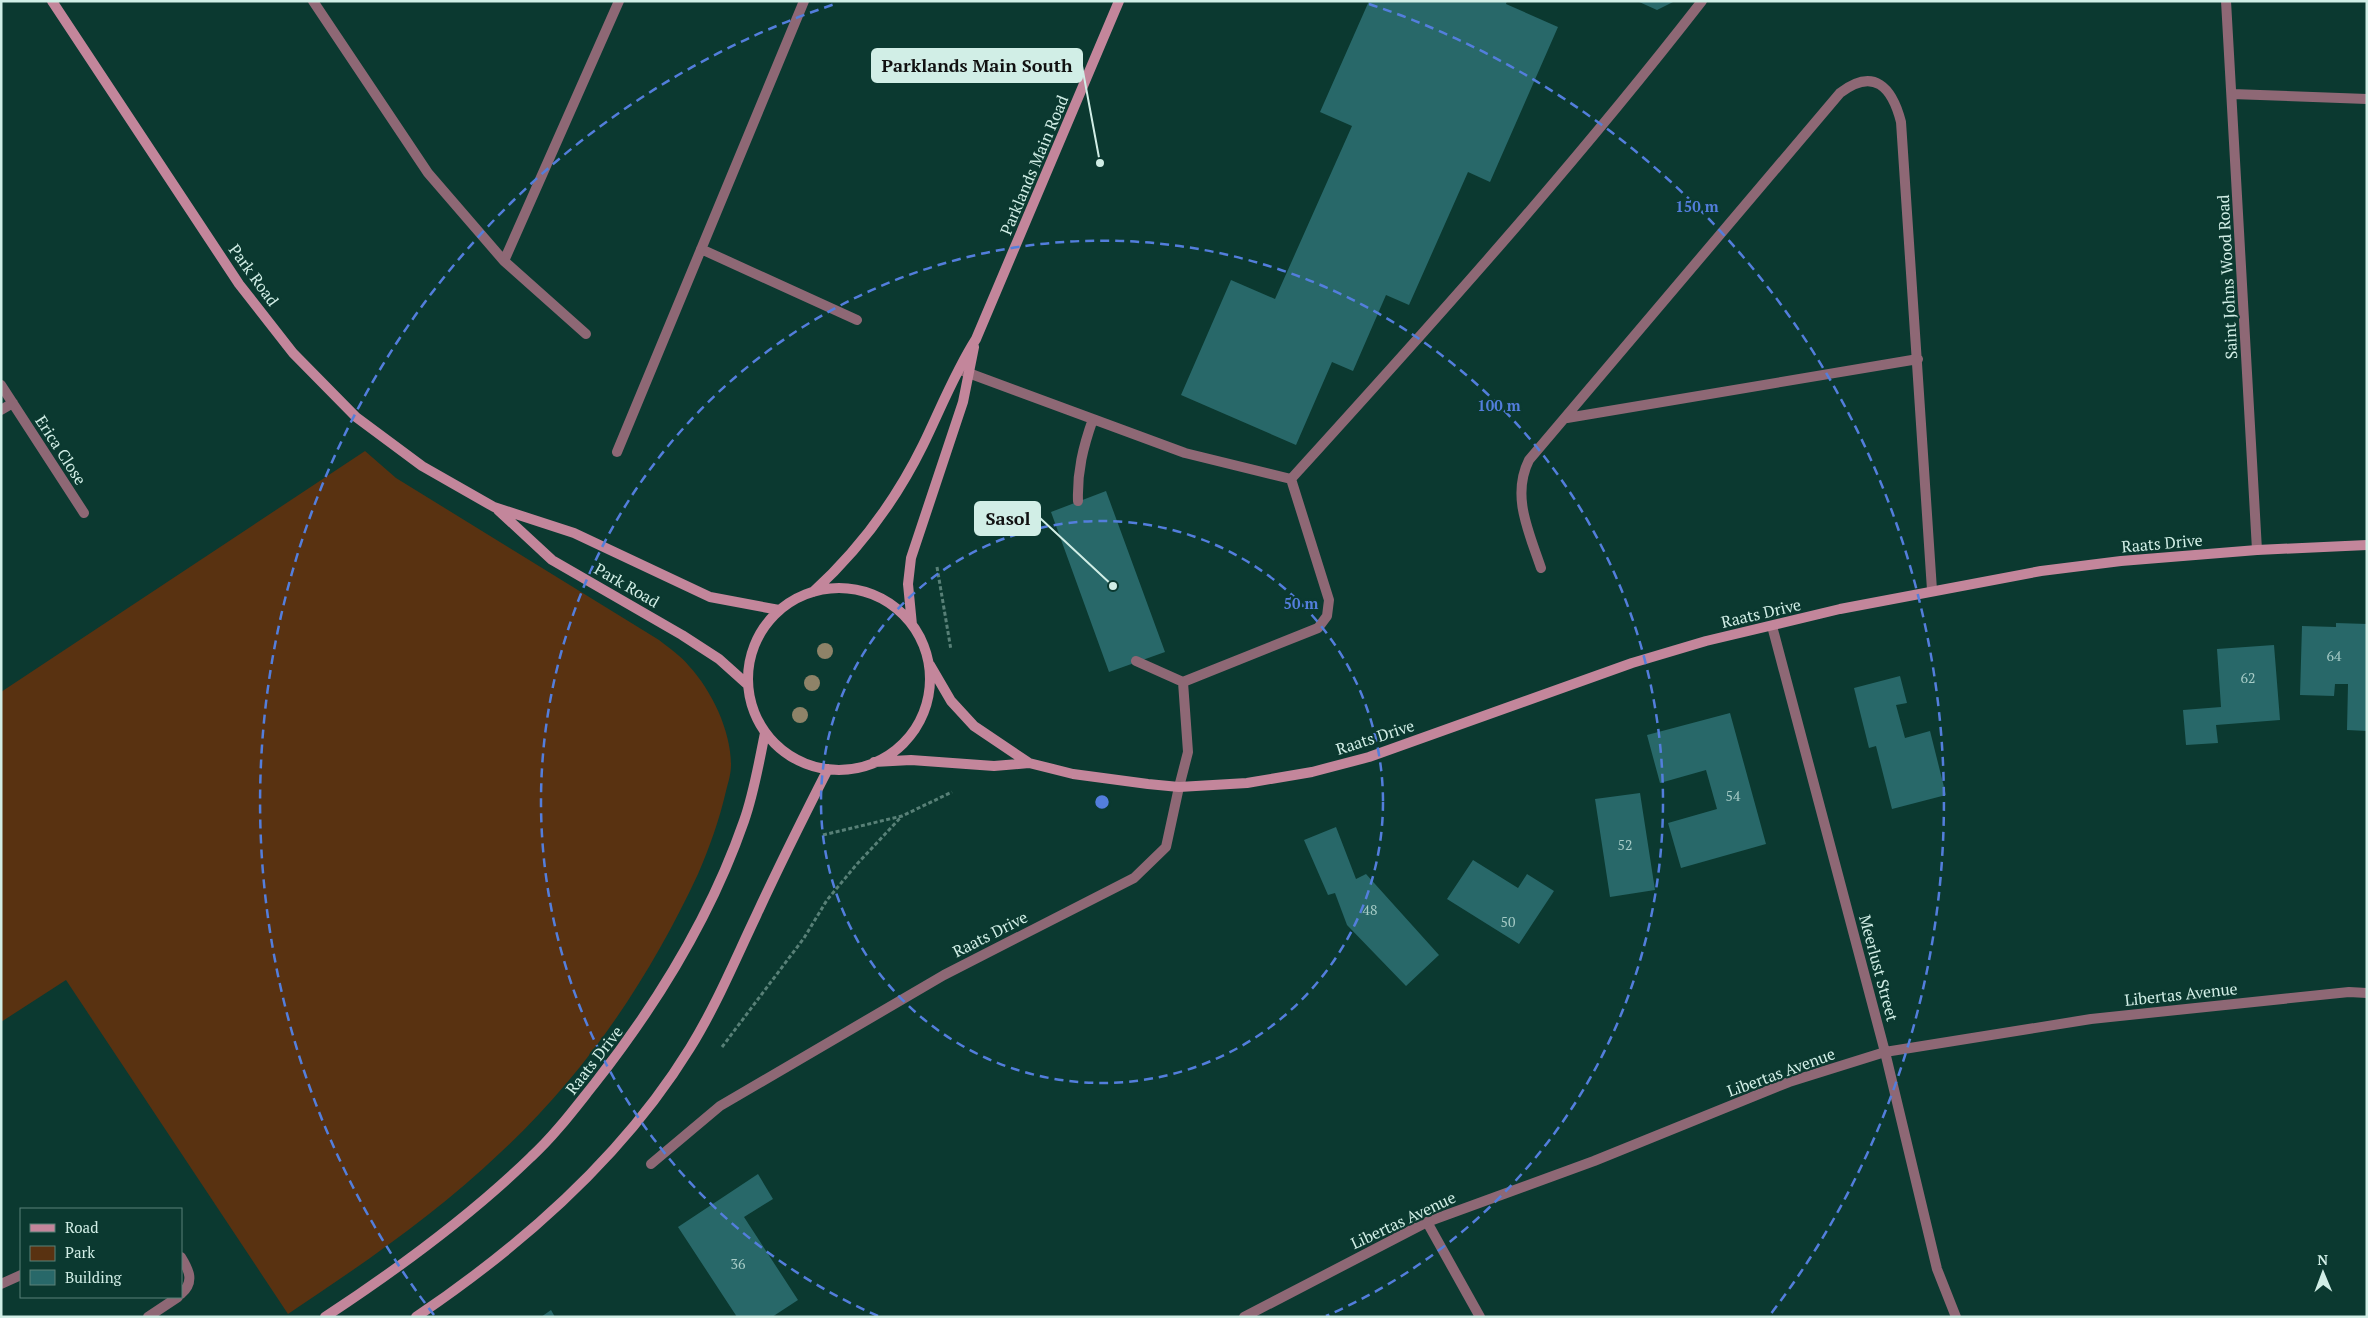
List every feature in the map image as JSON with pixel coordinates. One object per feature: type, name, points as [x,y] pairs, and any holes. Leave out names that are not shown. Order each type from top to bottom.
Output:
[{"type":"street","name":"Park Road","points":[[52,1],[239,284],[293,353],[356,417],[422,466],[494,507],[574,533],[710,597],[779,610]]},
{"type":"street","points":[[313,1],[428,173],[504,261],[586,334]]},
{"type":"street","points":[[504,261],[619,1]]},
{"type":"street","points":[[617,452],[804,1]]},
{"type":"street","name":"Parklands Main Road","points":[[813,592],[853,554],[888,507],[964,371],[1119,1]]},
{"type":"street","points":[[1291,479],[1451,303],[1638,83],[1702,1]]},
{"type":"street","name":"Saint Johns Wood Road","points":[[2226,1],[2257,550]]},
{"type":"street","points":[[1541,568],[1522,510],[1520,484],[1530,460],[1840,93],[1862,81],[1869,80],[1885,88],[1897,106],[1901,122],[1932,590]]},
{"type":"street","points":[[2232,94],[2367,100]]},
{"type":"street","points":[[701,249],[857,320]]},
{"type":"street","points":[[1567,418],[1918,360]]},
{"type":"street","points":[[964,371],[1185,453],[1291,479]]},
{"type":"street","name":"Parklands Main Road","points":[[912,625],[908,584],[911,558],[962,402],[964,371]]},
{"type":"street","name":"Erica Close","points":[[1,385],[84,513]]},
{"type":"street","points":[[1,410],[13,403]]},
{"type":"street","points":[[1078,501],[1079,469],[1084,444],[1093,419]]},
{"type":"street","points":[[1136,661],[1183,682],[1318,628],[1327,616],[1329,600],[1291,479]]},
{"type":"street","name":"Park Road","points":[[494,507],[552,560],[682,635],[719,659],[748,685]]},
{"type":"street","name":"Raats Drive","points":[[874,762],[911,760],[994,766],[1029,763],[1119,782],[1179,787],[1247,783],[1312,772],[1369,757],[1632,663],[1772,626],[1932,590],[2121,561],[2257,550],[2367,545]]},
{"type":"street","points":[[831,588],[852,589],[878,597],[896,608],[912,625],[923,643],[929,663],[926,705],[909,738],[874,762],[852,769],[828,770],[799,761],[780,748],[765,733],[751,704],[748,685],[748,669],[755,645],[766,624],[779,610],[794,600],[813,592],[831,588]]},
{"type":"street","name":"Meerlust Street","points":[[1772,626],[1885,1052],[1937,1269],[1956,1317]]},
{"type":"street","name":"Raats Drive","points":[[929,663],[951,701],[974,726],[1029,763]]},
{"type":"street","points":[[1179,787],[1188,752],[1183,682]]},
{"type":"street","name":"Raats Drive","points":[[325,1317],[422,1249],[487,1198],[520,1168],[563,1123],[628,1041],[652,1006],[685,951],[724,872],[745,820],[765,733]]},
{"type":"street","points":[[416,1317],[456,1290],[518,1242],[596,1167],[659,1092],[690,1048],[828,770]]},
{"type":"street","name":"Raats Drive","points":[[651,1164],[728,1101],[944,975],[1134,878],[1152,864],[1166,847],[1179,787]]},
{"type":"street","name":"Libertas Avenue","points":[[1244,1317],[1427,1222],[1594,1161],[1789,1082],[1885,1052],[2091,1019],[2349,992],[2367,993]]},
{"type":"street","points":[[1427,1222],[1480,1317]]},
{"type":"street","points":[[182,1259],[188,1269],[190,1280],[182,1293]]},
{"type":"street","points":[[1,1284],[20,1275]]},
{"type":"street","points":[[148,1317],[176,1298]]},
{"type":"path","points":[[937,566],[952,656]]},
{"type":"path","points":[[822,835],[902,816],[952,792]]},
{"type":"path","points":[[721,1048],[804,938],[827,900],[902,816]]},
{"type":"green space","points":[[365,451],[396,478],[659,640],[679,655],[705,687],[719,712],[728,739],[731,768],[720,813],[710,843],[698,874],[679,913],[637,987],[588,1057],[532,1122],[476,1175],[398,1238],[288,1314],[66,980],[1,1022],[1,692]]},
{"type":"building","points":[[1369,1],[1507,1],[1506,4],[1558,27],[1490,182],[1468,172],[1409,305],[1386,295],[1353,371],[1332,362],[1296,445],[1181,395],[1231,280],[1275,299],[1352,126],[1320,112]]},
{"type":"building","points":[[1637,1],[1675,1],[1657,10]]},
{"type":"building","points":[[1106,491],[1165,652],[1109,672],[1051,512]]},
{"type":"building","points":[[2336,623],[2367,624],[2367,731],[2347,730],[2348,684],[2335,684],[2334,696],[2300,695],[2302,626],[2336,627]]},
{"type":"building","points":[[2274,645],[2280,720],[2216,725],[2218,743],[2186,745],[2183,710],[2221,707],[2217,649]]},
{"type":"building","points":[[1900,676],[1907,703],[1896,705],[1905,738],[1930,731],[1946,795],[1892,809],[1876,746],[1869,748],[1854,688]]},
{"type":"building","points":[[1730,713],[1766,844],[1681,868],[1668,823],[1717,809],[1706,770],[1660,783],[1647,735]]},
{"type":"building","points":[[1640,793],[1655,890],[1610,897],[1595,799]]},
{"type":"building","points":[[1336,827],[1356,879],[1366,874],[1439,955],[1406,986],[1347,925],[1335,893],[1328,895],[1304,840]]},
{"type":"building","points":[[1473,860],[1518,888],[1527,874],[1554,891],[1519,944],[1447,899]]},
{"type":"building","points":[[758,1174],[773,1199],[744,1217],[798,1300],[772,1317],[737,1317],[678,1227]]},
{"type":"building","points":[[551,1310],[555,1317],[541,1317]]},
{"type":"place","name":"Parklands Main South","points":[[1100,163]]},
{"type":"place","name":"Sasol","points":[[1113,586]]}]
